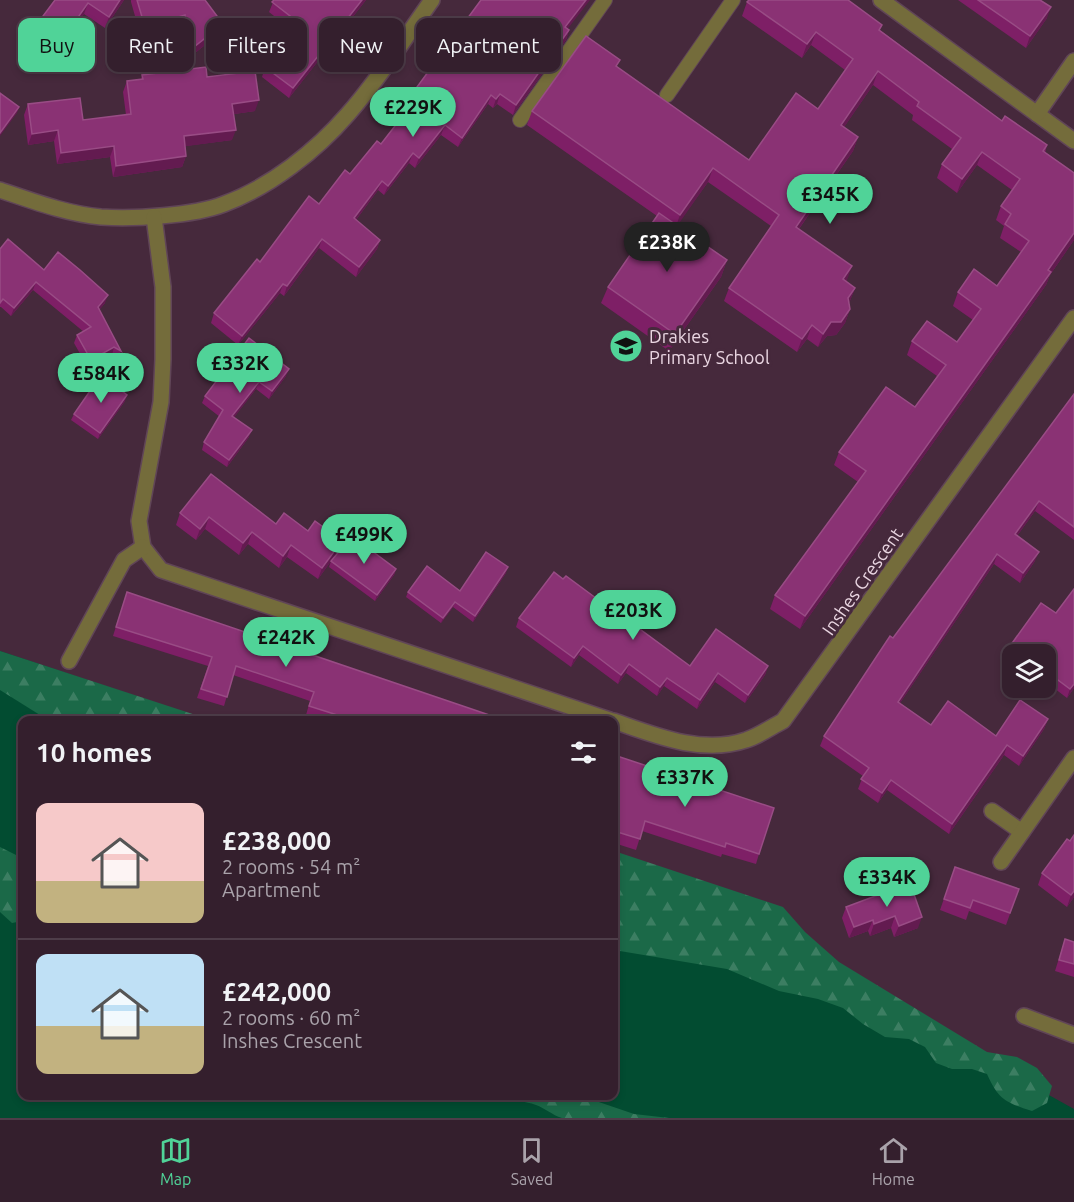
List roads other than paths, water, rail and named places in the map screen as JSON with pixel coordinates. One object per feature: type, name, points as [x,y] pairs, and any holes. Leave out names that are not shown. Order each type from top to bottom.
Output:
[{"type":"street","points":[[0,190],[50,207],[100,217],[154,217],[223,205],[273,178],[310,151],[348,114],[432,0]]},
{"type":"street","points":[[881,0],[1074,141]]},
{"type":"street","points":[[1037,114],[1074,61]]},
{"type":"street","points":[[69,661],[123,560],[143,548],[139,520],[161,402],[163,359],[163,287],[154,217]]},
{"type":"street","name":"Inshes Crescent","points":[[618,723],[668,739],[705,745],[745,741],[783,721],[1074,318]]},
{"type":"street","name":"Inshes Crescent","points":[[143,548],[161,570],[169,573],[597,716]]},
{"type":"street","points":[[1000,862],[1074,758]]},
{"type":"street","points":[[992,811],[1022,832]]},
{"type":"street","points":[[1024,1016],[1074,1035]]},
{"type":"lane","points":[[520,120],[605,0]]},
{"type":"lane","points":[[667,95],[733,0]]},
{"type":"place","name":"Drakies Primary School","points":[[626,346]]}]
